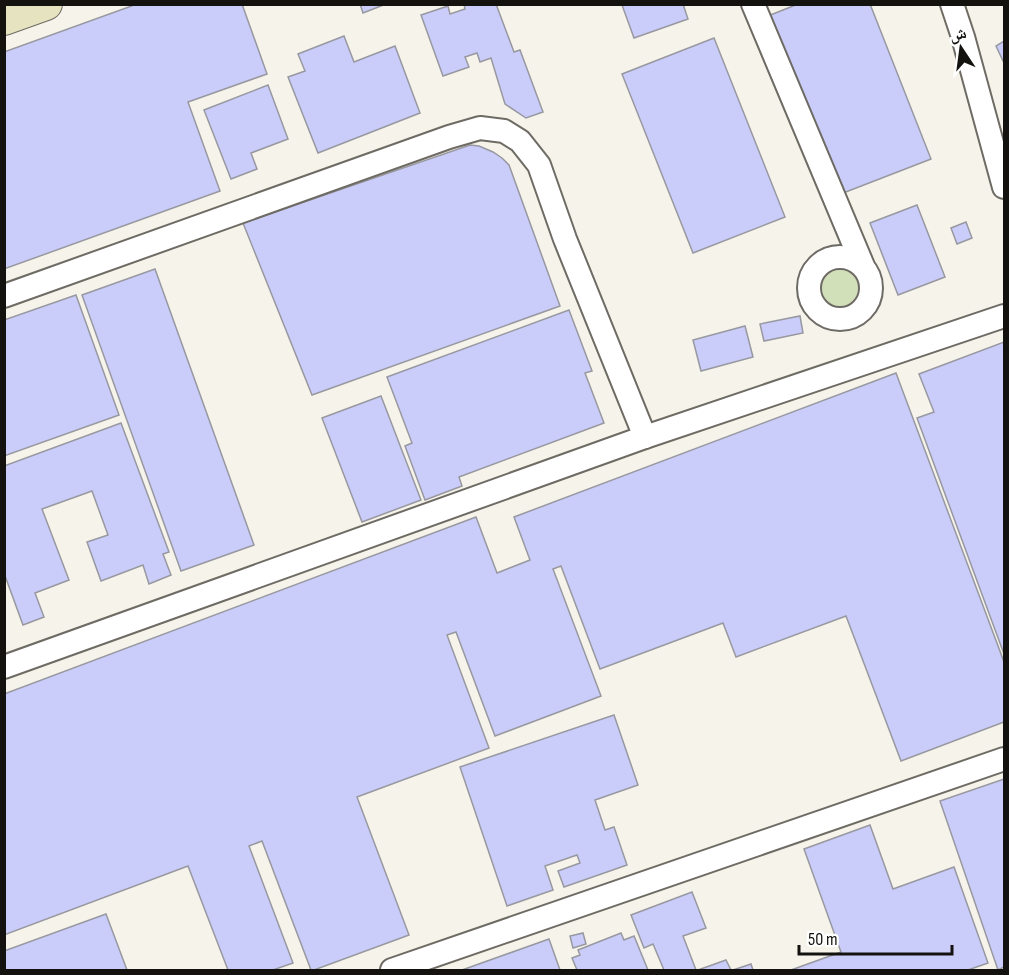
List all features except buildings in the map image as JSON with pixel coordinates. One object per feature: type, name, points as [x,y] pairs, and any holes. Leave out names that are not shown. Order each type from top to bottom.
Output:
[{"type":"main road","points":[[4,19],[46,4]]},
{"type":"street","points":[[753,4],[863,266]]},
{"type":"street","points":[[952,4],[1005,187]]},
{"type":"street","points":[[4,296],[449,137],[480,128],[504,131],[519,141],[539,165],[565,239],[645,437]]},
{"type":"street","points":[[4,667],[645,437],[1005,316]]},
{"type":"street","points":[[392,970],[1005,759]]},
{"type":"green space","points":[[840,270],[853,275],[858,288],[853,301],[840,306],[827,301],[822,288],[827,275]]}]
